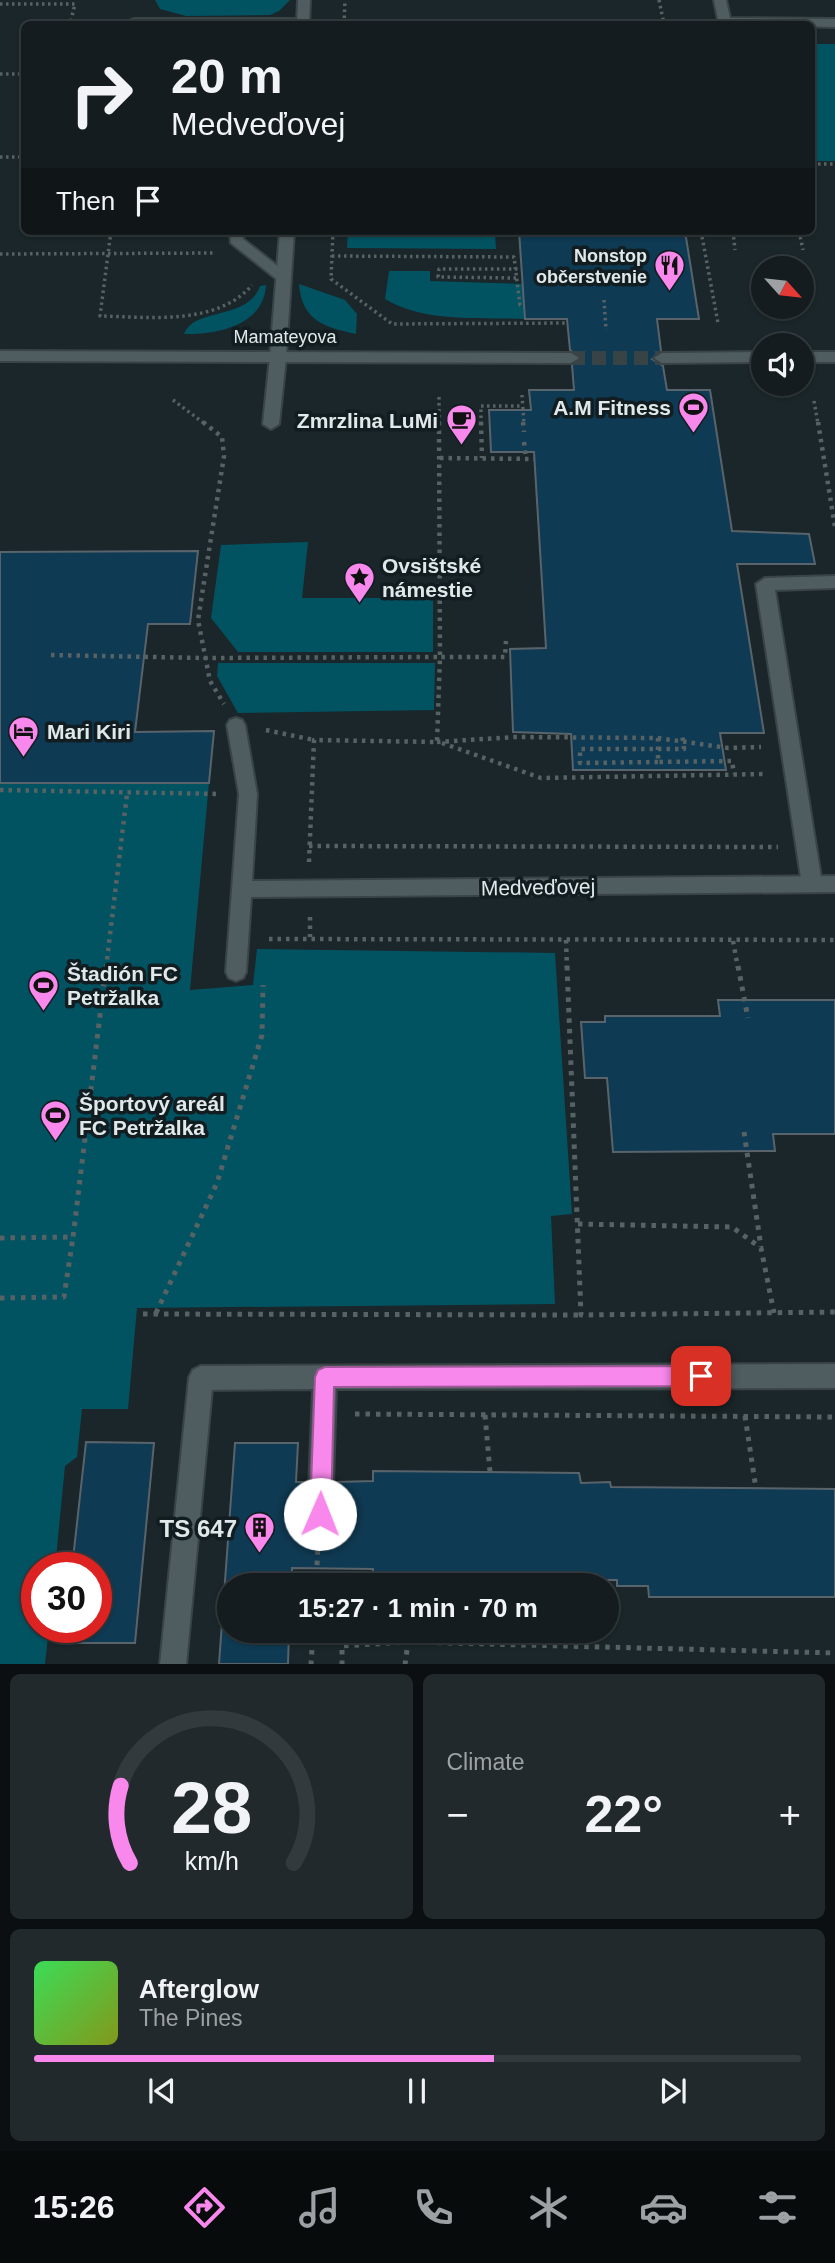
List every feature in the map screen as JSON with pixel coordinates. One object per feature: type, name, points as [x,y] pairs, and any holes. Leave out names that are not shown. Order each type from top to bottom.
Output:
[{"type":"street","points":[[303,21],[304,0]]},
{"type":"street","points":[[720,0],[724,21]]},
{"type":"street","points":[[815,23],[835,23]]},
{"type":"street","points":[[271,424],[287,235]]},
{"type":"street","name":"Mamateyova","points":[[0,356],[571,358]]},
{"type":"street","points":[[662,358],[751,357]]},
{"type":"street","points":[[814,357],[835,357]]},
{"type":"street","points":[[812,884],[765,583],[835,582]]},
{"type":"street","points":[[236,725],[248,794],[236,972]]},
{"type":"street","name":"Medveďovej","points":[[242,889],[835,884]]},
{"type":"street","points":[[173,1664],[201,1378],[835,1376]]},
{"type":"street","points":[[320,1514],[325,1377]]},
{"type":"lane","points":[[237,235],[236,240],[284,278]]},
{"type":"path","points":[[344,21],[345,0]]},
{"type":"path","points":[[659,0],[663,21]]},
{"type":"path","points":[[0,4],[75,4],[71,21]]},
{"type":"path","points":[[0,74],[21,74]]},
{"type":"path","points":[[0,157],[21,157]]},
{"type":"path","points":[[815,164],[835,164]]},
{"type":"path","points":[[0,254],[108,254],[254,252],[255,278],[248,293],[220,310],[179,315],[100,316],[108,254],[110,235]]},
{"type":"path","points":[[333,235],[331,279],[393,324],[567,323]]},
{"type":"path","points":[[702,235],[718,323]]},
{"type":"path","points":[[733,235],[735,250]]},
{"type":"path","points":[[800,235],[803,250]]},
{"type":"path","points":[[332,256],[514,257],[520,305],[524,305]]},
{"type":"path","points":[[516,278],[438,277],[439,269],[521,268]]},
{"type":"path","points":[[604,300],[606,330]]},
{"type":"path","points":[[522,395],[524,432]]},
{"type":"path","points":[[438,742],[439,397]]},
{"type":"path","points":[[173,400],[222,437],[224,456],[198,620],[210,681],[236,725],[314,740],[438,742],[555,735],[658,738],[741,747]]},
{"type":"path","points":[[814,401],[835,527]]},
{"type":"path","points":[[482,458],[481,406],[523,406]]},
{"type":"path","points":[[524,442],[526,458]]},
{"type":"path","points":[[440,458],[534,459]]},
{"type":"path","points":[[51,655],[205,658],[505,657],[506,641]]},
{"type":"path","points":[[682,733],[684,749],[580,749],[580,763],[732,761],[734,775]]},
{"type":"path","points":[[658,738],[658,762]]},
{"type":"path","points":[[310,937],[309,846],[314,740]]},
{"type":"path","points":[[438,742],[541,778],[794,774]]},
{"type":"path","points":[[0,790],[208,794]]},
{"type":"path","points":[[0,1298],[64,1297],[74,1237],[127,794]]},
{"type":"path","points":[[309,846],[807,847]]},
{"type":"path","points":[[264,939],[835,940]]},
{"type":"path","points":[[566,940],[581,1315]]},
{"type":"path","points":[[733,941],[748,1018]]},
{"type":"path","points":[[156,1314],[217,1183],[262,1035],[263,980]]},
{"type":"path","points":[[744,1132],[761,1248],[774,1313]]},
{"type":"path","points":[[578,1223],[732,1227],[761,1248]]},
{"type":"path","points":[[0,1238],[74,1237]]},
{"type":"path","points":[[143,1314],[581,1315],[835,1312]]},
{"type":"path","points":[[323,1413],[835,1417]]},
{"type":"path","points":[[485,1415],[490,1472]]},
{"type":"path","points":[[745,1416],[755,1489]]},
{"type":"path","points":[[317,1573],[320,1514]]},
{"type":"path","points":[[311,1664],[312,1643]]},
{"type":"path","points":[[342,1664],[342,1646],[392,1643]]},
{"type":"path","points":[[405,1664],[408,1643]]},
{"type":"path","points":[[447,1643],[835,1653]]},
{"type":"shaded area","points":[[155,0],[290,0],[279,11],[270,15],[186,16],[160,9]]},
{"type":"shaded area","points":[[815,44],[835,44],[835,161],[815,161]]},
{"type":"shaded area","points":[[348,235],[495,235],[496,249],[347,248]]},
{"type":"shaded area","points":[[389,271],[430,271],[430,281],[523,284],[525,319],[453,317],[401,307],[385,299]]},
{"type":"shaded area","points":[[299,284],[345,300],[357,314],[356,334],[325,325],[310,314],[301,296]]},
{"type":"shaded area","points":[[266,285],[257,310],[237,325],[211,332],[184,334],[198,320],[244,304],[254,297],[260,286]]},
{"type":"shaded area","points":[[308,542],[302,598],[433,598],[433,652],[238,652],[211,618],[221,545]]},
{"type":"shaded area","points":[[218,663],[435,663],[434,710],[238,713],[217,676]]},
{"type":"shaded area","points":[[0,783],[209,783],[190,990],[253,985],[257,949],[555,953],[572,1214],[551,1216],[555,1304],[137,1308],[128,1409],[82,1409],[77,1457],[65,1466],[57,1552],[21,1552],[21,1643],[47,1643],[45,1664],[0,1664]]},
{"type":"building","points":[[519,235],[686,235],[699,319],[657,319],[661,351],[652,359],[663,366],[667,390],[710,390],[732,531],[809,534],[815,564],[737,564],[764,733],[720,733],[726,770],[573,770],[571,734],[513,732],[510,649],[546,648],[534,452],[491,452],[489,410],[531,410],[529,390],[574,390],[572,365],[581,359],[570,350],[567,319],[525,319]]},
{"type":"building","points":[[198,551],[190,624],[148,624],[135,732],[214,731],[209,783],[0,783],[0,552]]},
{"type":"building","points":[[718,1000],[835,1000],[835,1134],[773,1134],[775,1151],[613,1152],[607,1078],[585,1078],[581,1022],[605,1022],[605,1016],[720,1016]]},
{"type":"building","points":[[86,1442],[154,1443],[135,1643],[112,1643],[112,1552],[74,1552]]},
{"type":"building","points":[[235,1443],[298,1443],[296,1482],[307,1482],[306,1515],[310,1525],[319,1528],[331,1524],[335,1514],[336,1482],[373,1481],[373,1471],[579,1473],[581,1483],[610,1482],[611,1487],[835,1489],[835,1597],[649,1597],[648,1586],[619,1586],[619,1573],[373,1573],[373,1569],[292,1568],[292,1573],[226,1573]]},
{"type":"building","points":[[221,1643],[289,1643],[288,1664],[219,1664]]},
{"type":"tunnel","points":[[571,358],[662,358]]},
{"type":"place","name":"Nonstop občerstvenie","points":[[670,293]]},
{"type":"place","name":"A.M Fitness","points":[[694,434]]},
{"type":"place","name":"Zmrzlina LuMi","points":[[461,447]]},
{"type":"place","name":"Ovsištské námestie","points":[[359,604]]},
{"type":"place","name":"Mari Kiri","points":[[24,758]]},
{"type":"place","name":"Štadión FC Petržalka","points":[[44,1012]]},
{"type":"place","name":"Športový areál FC Petržalka","points":[[56,1142]]},
{"type":"place","name":"TS 647","points":[[260,1555]]},
{"type":"route","points":[[320,1514],[325,1377],[701,1376]]}]
